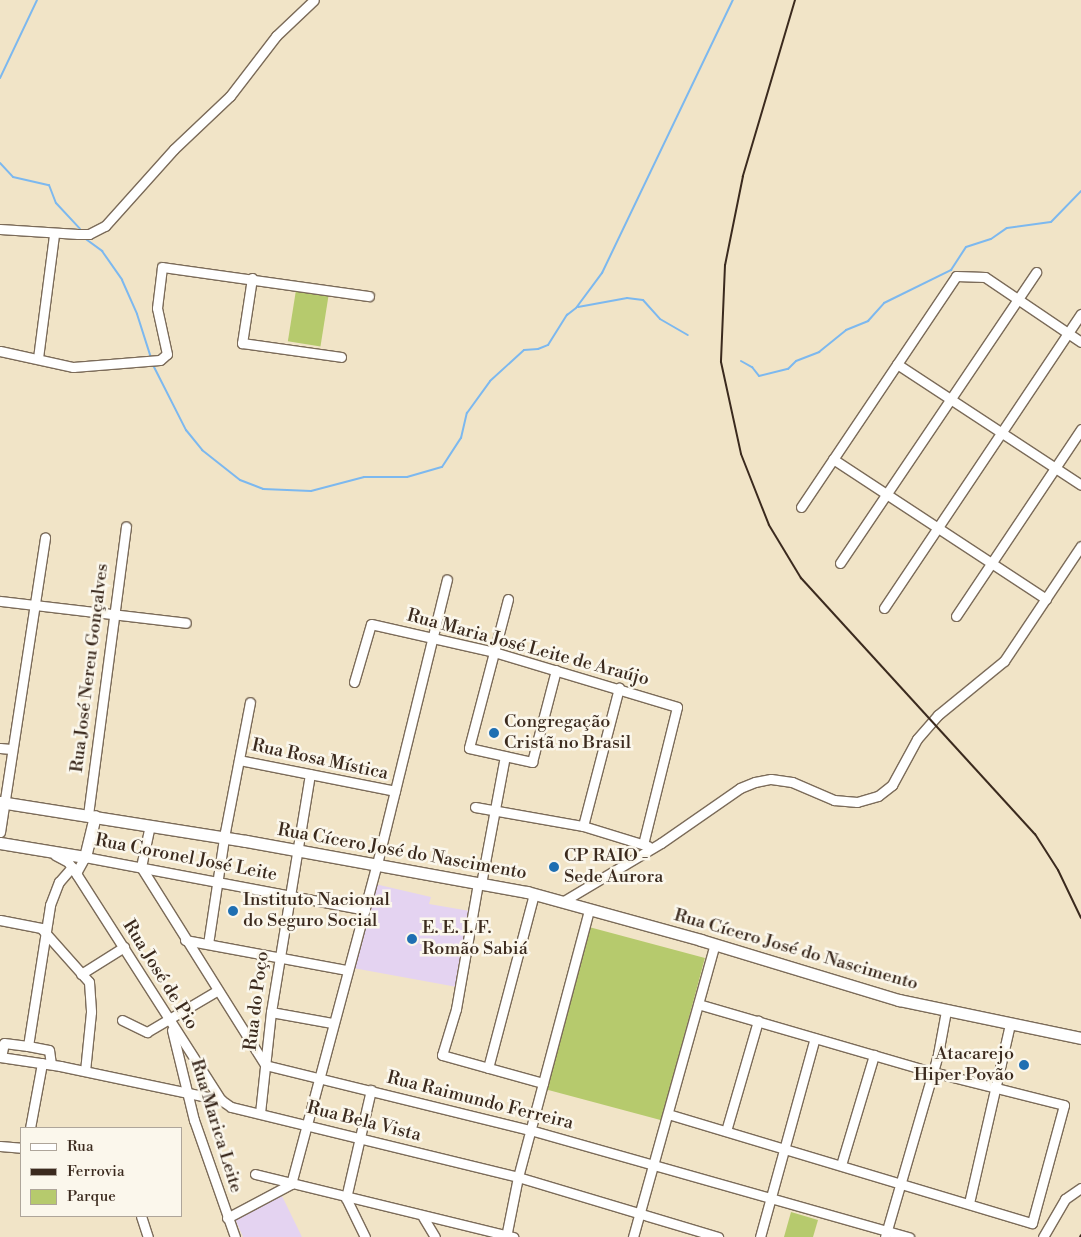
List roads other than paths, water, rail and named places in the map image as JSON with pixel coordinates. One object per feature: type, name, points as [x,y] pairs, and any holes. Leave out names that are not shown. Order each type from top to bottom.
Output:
[{"type":"main road","name":"Rua Cícero José do Nascimento","points":[[2,802],[224,837],[534,894],[946,1011],[1081,1038]]},
{"type":"main road","name":"Rua José Nereu Gonçalves","points":[[85,857],[91,816]]},
{"type":"main road","name":"Rua Coronel José Leite","points":[[0,843],[85,857]]},
{"type":"street","points":[[0,229],[54,235],[89,234],[113,220],[174,149],[230,96],[276,36],[314,0]]},
{"type":"street","points":[[38,358],[54,235]]},
{"type":"street","points":[[0,351],[68,366],[99,365],[122,360],[153,362],[167,354],[157,308],[162,267],[252,278],[369,296]]},
{"type":"street","points":[[840,563],[1036,272]]},
{"type":"street","points":[[801,507],[956,276],[985,277],[1081,342]]},
{"type":"street","points":[[252,278],[242,342],[341,357]]},
{"type":"street","points":[[884,608],[1081,314]]},
{"type":"street","points":[[897,364],[1003,431],[1081,485]]},
{"type":"street","points":[[956,616],[1081,429]]},
{"type":"street","points":[[833,459],[1046,599]]},
{"type":"street","name":"Rua José Nereu Gonçalves","points":[[91,816],[126,526]]},
{"type":"street","points":[[0,832],[4,773],[11,749],[45,537]]},
{"type":"street","points":[[562,902],[653,848],[740,788],[763,780],[781,779],[802,785],[834,800],[857,802],[878,796],[892,785],[929,724],[954,700],[1004,661],[1081,546]]},
{"type":"street","points":[[228,1218],[291,1184],[332,1023],[377,864],[447,579]]},
{"type":"street","points":[[508,599],[469,748],[532,762],[556,670]]},
{"type":"street","points":[[0,600],[33,606],[186,623]]},
{"type":"street","name":"Rua Maria José Leite de Araújo","points":[[354,682],[371,624],[494,652],[619,688],[677,707],[643,844]]},
{"type":"street","points":[[583,826],[619,688]]},
{"type":"street","points":[[208,944],[224,837],[250,702]]},
{"type":"street","points":[[0,748],[11,749]]},
{"type":"street","points":[[505,756],[456,1009],[442,1055],[543,1083]]},
{"type":"street","name":"Rua Rosa Mística","points":[[238,760],[395,791]]},
{"type":"street","name":"Rua do Poço","points":[[260,1113],[271,1012],[288,895],[310,774]]},
{"type":"street","points":[[475,807],[583,826],[653,848]]},
{"type":"street","points":[[150,825],[141,867],[265,1065]]},
{"type":"street","name":"Rua Coronel José Leite","points":[[31,847],[61,857],[74,870]]},
{"type":"street","name":"Rua José Nereu Gonçalves","points":[[28,1046],[44,931],[56,888],[85,857]]},
{"type":"street","name":"Rua Coronel José Leite","points":[[85,857],[365,910]]},
{"type":"street","name":"Rua José de Pio","points":[[74,870],[221,1100]]},
{"type":"street","points":[[488,1068],[534,894]]},
{"type":"street","points":[[255,1174],[423,1217],[508,1236],[518,1177],[589,910]]},
{"type":"street","points":[[0,920],[31,925],[44,931],[89,982],[91,992],[85,1071]]},
{"type":"street","points":[[186,940],[347,970]]},
{"type":"street","points":[[633,1237],[715,944]]},
{"type":"street","points":[[81,974],[124,947]]},
{"type":"street","points":[[122,1020],[147,1032],[218,990]]},
{"type":"street","points":[[668,1114],[841,1164],[1032,1223],[1064,1105],[931,1071],[698,1004]]},
{"type":"street","points":[[886,1234],[931,1071],[938,1054],[946,1011]]},
{"type":"street","points":[[271,1012],[332,1023]]},
{"type":"street","name":"Rua Marica Leite","points":[[169,1020],[188,1095],[235,1237]]},
{"type":"street","points":[[726,1131],[758,1021]]},
{"type":"street","points":[[969,1203],[997,1088],[1010,1024]]},
{"type":"street","points":[[760,1237],[768,1197],[815,1038]]},
{"type":"street","points":[[0,1057],[4,1043],[50,1050],[30,1127]]},
{"type":"street","points":[[841,1164],[874,1055]]},
{"type":"street","name":"Rua Bela Vista","points":[[0,1057],[85,1071],[188,1095],[221,1100],[231,1107],[518,1177],[718,1237]]},
{"type":"street","name":"Rua Raimundo Ferreira","points":[[265,1065],[318,1076],[530,1130],[768,1197],[886,1234],[909,1237]]},
{"type":"street","points":[[365,1237],[346,1198],[371,1090]]},
{"type":"street","points":[[0,1146],[20,1148]]},
{"type":"street","points":[[1043,1237],[1065,1199],[1081,1188]]},
{"type":"street","points":[[141,1217],[148,1237]]},
{"type":"street","points":[[423,1217],[436,1237]]},
{"type":"waterway","points":[[0,78],[37,0]]},
{"type":"waterway","points":[[153,365],[186,430],[202,450],[240,480],[263,489],[311,491],[364,477],[407,477],[442,467],[461,438],[467,413],[490,381],[524,350],[538,349],[548,345],[567,315],[576,308],[602,273],[733,0]]},
{"type":"waterway","points":[[0,163],[13,177],[49,185],[56,203],[80,229]]},
{"type":"waterway","points":[[741,361],[752,367],[759,376],[788,369],[796,361],[819,352],[846,330],[868,321],[884,303],[951,270],[966,247],[991,239],[1007,228],[1051,222],[1081,191]]},
{"type":"waterway","points":[[83,237],[102,251],[122,280],[137,314],[151,358]]},
{"type":"waterway","points":[[578,307],[627,298],[643,300],[660,319],[688,335]]},
{"type":"railway","points":[[795,0],[743,176],[725,265],[721,362],[741,454],[769,525],[801,578],[1035,834],[1058,870],[1081,918]]},
{"type":"place","name":"Congregação Cristã no Brasil","points":[[494,733]]},
{"type":"place","name":"CP RAIO - Sede Aurora","points":[[554,867]]},
{"type":"place","name":"Instituto Nacional do Seguro Social","points":[[233,911]]},
{"type":"place","name":"E. E. I. F. Romão Sabiá","points":[[412,939]]},
{"type":"place","name":"Atacarejo Hiper Povão","points":[[1024,1065]]}]
